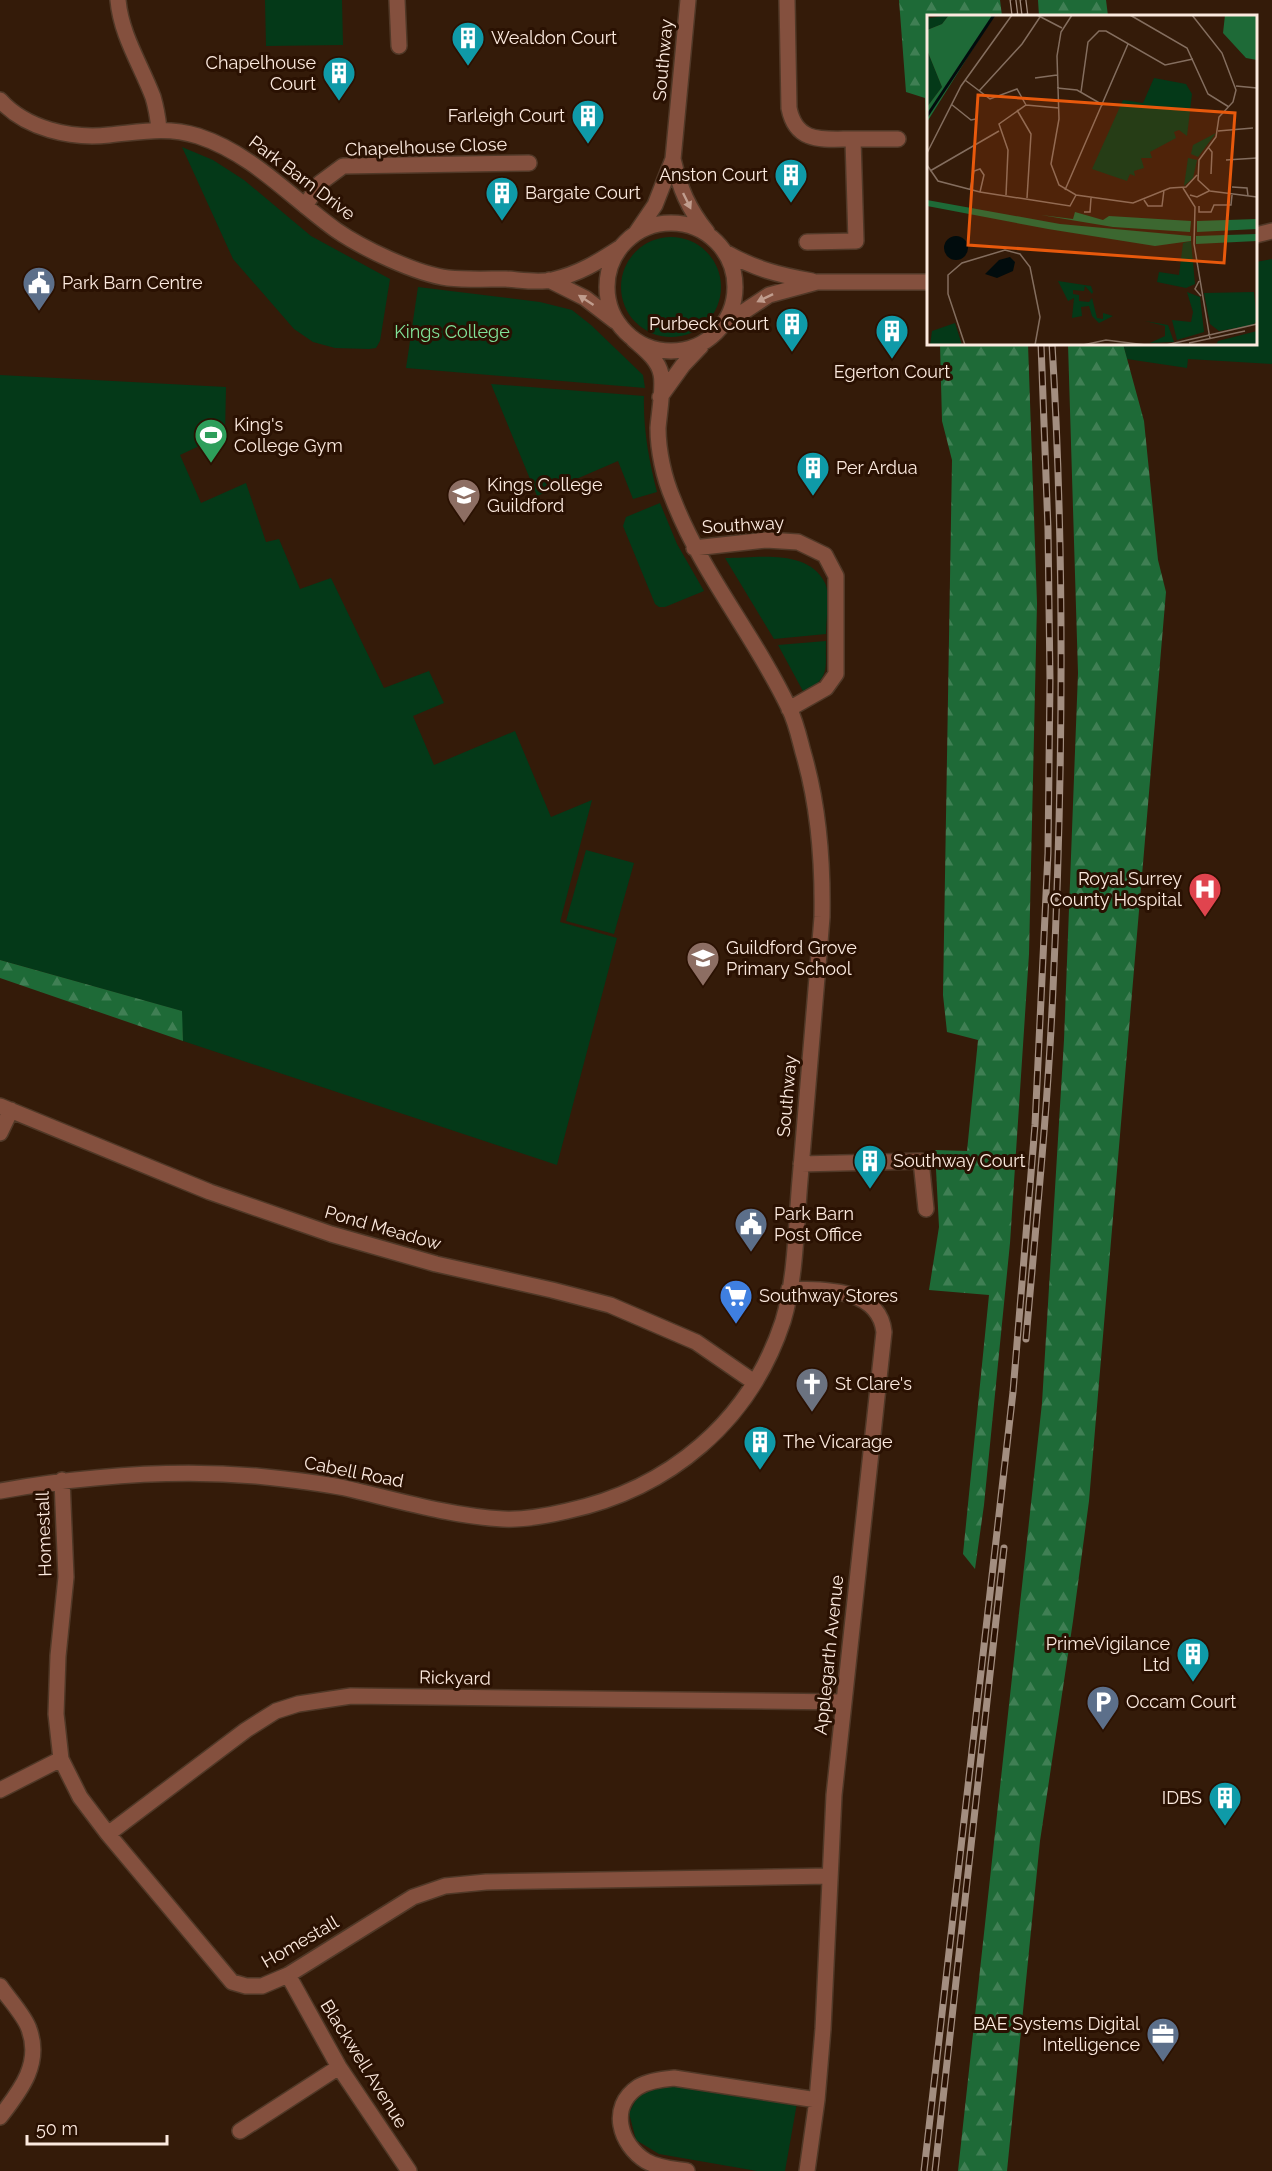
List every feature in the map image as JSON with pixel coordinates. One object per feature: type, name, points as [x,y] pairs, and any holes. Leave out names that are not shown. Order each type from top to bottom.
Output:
[{"type":"street","points":[[118,0],[120,16],[137,63],[153,97],[159,129]]},
{"type":"street","points":[[397,0],[399,46]]},
{"type":"street","name":"Southway","points":[[636,233],[656,205],[673,159],[688,0]]},
{"type":"street","points":[[787,0],[789,99],[791,117],[800,131],[806,135],[823,139],[898,139]]},
{"type":"street","name":"Park Barn Drive","points":[[0,100],[15,114],[42,127],[57,131],[106,136],[159,129],[183,131],[231,149],[268,173],[337,231],[419,271],[447,278],[549,280]]},
{"type":"street","points":[[807,242],[856,241],[853,139]]},
{"type":"street","name":"Southway","points":[[673,159],[680,188],[693,214],[712,237]]},
{"type":"street","name":"Chapelhouse Close","points":[[305,206],[320,183],[343,166],[530,163]]},
{"type":"street","points":[[549,280],[585,270],[621,247],[636,233],[654,225],[674,223],[694,227],[712,237],[725,252],[733,271],[735,291],[730,310],[720,328]]},
{"type":"street","points":[[1257,235],[1272,231]]},
{"type":"street","points":[[619,324],[610,306],[607,285],[611,265],[621,247]]},
{"type":"street","points":[[725,252],[769,273],[817,282],[927,282]]},
{"type":"street","points":[[549,280],[585,298],[619,324],[633,339],[652,348],[671,351],[690,348],[706,340]]},
{"type":"street","points":[[660,397],[683,365],[720,328],[769,295],[817,282]]},
{"type":"street","name":"Southway","points":[[633,339],[657,363],[662,375],[658,433],[661,457],[672,497],[694,548],[752,641],[789,709],[810,774],[823,871],[822,917],[801,1164],[789,1289],[783,1318],[773,1345],[754,1382],[710,1439],[687,1458]]},
{"type":"street","name":"Southway","points":[[694,548],[766,540],[798,542],[825,555],[836,576],[837,674],[826,688],[789,709]]},
{"type":"street","points":[[0,1133],[6,1108]]},
{"type":"street","name":"Pond Meadow","points":[[6,1108],[210,1192],[331,1234],[436,1264],[610,1305],[696,1342],[754,1382]]},
{"type":"street","points":[[801,1164],[921,1161],[926,1209]]},
{"type":"street","name":"Applegarth Avenue","points":[[789,1289],[830,1290],[861,1298],[868,1302],[883,1323],[882,1358],[834,1795],[823,2029],[807,2171]]},
{"type":"street","name":"Cabell Road","points":[[0,1491],[62,1480],[156,1474],[254,1476],[340,1487],[466,1515],[505,1519],[538,1518],[594,1505],[646,1484],[687,1458]]},
{"type":"street","name":"Homestall","points":[[62,1480],[66,1577],[58,1656],[56,1714],[61,1759],[80,1797],[108,1834],[232,1983],[262,1986],[288,1976],[413,1897],[444,1886],[486,1882],[830,1876]]},
{"type":"street","name":"Rickyard","points":[[108,1834],[246,1730],[276,1711],[298,1704],[351,1696],[843,1702]]},
{"type":"street","points":[[0,1790],[61,1759]]},
{"type":"street","name":"Blackwell Avenue","points":[[288,1976],[339,2067],[409,2171]]},
{"type":"street","points":[[0,1986],[29,2027],[32,2065],[24,2086],[0,2117]]},
{"type":"street","points":[[240,2131],[339,2067]]},
{"type":"street","points":[[687,2171],[667,2168],[647,2161],[630,2148],[622,2133],[620,2114],[628,2096],[639,2087],[656,2080],[674,2078],[816,2100]]},
{"type":"green space","points":[[265,0],[342,0],[343,45],[266,46]]},
{"type":"green space","points":[[899,0],[1000,0],[1002,15],[927,15],[927,142],[925,98],[906,92]]},
{"type":"green space","points":[[1038,0],[1106,0],[1108,15],[1039,15]]},
{"type":"green space","points":[[182,147],[213,160],[244,180],[311,236],[390,279],[380,341],[376,348],[335,348],[313,342],[294,329],[233,259]]},
{"type":"green space","points":[[671,237],[699,245],[713,259],[721,287],[713,315],[699,329],[671,337],[643,329],[629,315],[621,287],[629,259],[643,245]]},
{"type":"green space","points":[[1272,259],[1272,364],[1188,359],[1187,368],[1127,359],[1123,345],[1257,345],[1257,262]]},
{"type":"green space","name":"Kings College","points":[[418,287],[540,302],[572,310],[643,375],[645,388],[406,368]]},
{"type":"green space","points":[[940,345],[1028,345],[1037,603],[1029,954],[1010,1243],[984,1505],[975,1569],[963,1554],[989,1295],[929,1290],[939,1227],[935,1150],[967,1151],[978,1040],[947,1032],[943,995],[952,460],[942,421]]},
{"type":"green space","points":[[1068,345],[1123,345],[1144,421],[1158,560],[1166,592],[1089,1501],[1040,1841],[1007,2171],[958,2171],[1042,1403],[1064,1040],[1078,673]]},
{"type":"green space","points":[[0,375],[226,387],[225,434],[180,455],[201,503],[246,483],[266,542],[279,539],[300,589],[331,578],[384,688],[429,671],[444,703],[413,716],[434,765],[515,731],[551,817],[592,800],[560,922],[617,938],[557,1165],[183,1041],[181,1011],[0,960]]},
{"type":"green space","points":[[491,384],[644,396],[647,444],[657,492],[633,499],[618,461],[537,496]]},
{"type":"green space","points":[[660,503],[677,544],[704,591],[665,607],[655,604],[623,526],[626,517]]},
{"type":"green space","points":[[780,557],[807,564],[825,583],[828,600],[826,634],[774,639],[725,558]]},
{"type":"green space","points":[[826,641],[826,666],[823,677],[804,693],[778,645]]},
{"type":"green space","points":[[586,850],[634,863],[614,934],[566,921]]},
{"type":"green space","points":[[0,960],[182,1011],[183,1041],[0,978]]},
{"type":"green space","points":[[669,2084],[797,2103],[785,2171],[757,2171],[659,2154],[636,2140],[629,2113],[640,2092]]},
{"type":"railway","points":[[1013,0],[1015,15]]},
{"type":"railway","points":[[1023,0],[1025,15]]},
{"type":"railway","points":[[924,2171],[1013,1392],[1035,1125],[1048,853],[1050,680],[1048,529],[1041,345]]},
{"type":"railway","points":[[1026,1339],[1048,1077],[1059,828],[1061,586],[1052,345]]},
{"type":"railway","points":[[935,2171],[1004,1548]]},
{"type":"place","name":"Wealdon Court","points":[[468,67]]},
{"type":"place","name":"Chapelhouse Court","points":[[339,102]]},
{"type":"place","name":"Farleigh Court","points":[[588,145]]},
{"type":"place","name":"Anston Court","points":[[791,204]]},
{"type":"place","name":"Bargate Court","points":[[502,222]]},
{"type":"place","name":"Park Barn Centre","points":[[39,312]]},
{"type":"place","name":"Purbeck Court","points":[[792,353]]},
{"type":"place","name":"Egerton Court","points":[[892,360]]},
{"type":"place","name":"King's College Gym","points":[[211,464]]},
{"type":"place","name":"Per Ardua","points":[[813,497]]},
{"type":"place","name":"Kings College Guildford","points":[[464,524]]},
{"type":"place","name":"Royal Surrey County Hospital","points":[[1205,918]]},
{"type":"place","name":"Guildford Grove Primary School","points":[[703,987]]},
{"type":"place","name":"Southway Court","points":[[870,1190]]},
{"type":"place","name":"Park Barn Post Office","points":[[751,1253]]},
{"type":"place","name":"Southway Stores","points":[[736,1325]]},
{"type":"place","name":"St Clare's","points":[[812,1413]]},
{"type":"place","name":"The Vicarage","points":[[760,1471]]},
{"type":"place","name":"PrimeVigilance Ltd","points":[[1193,1683]]},
{"type":"place","name":"Occam Court","points":[[1103,1731]]},
{"type":"place","name":"IDBS","points":[[1225,1827]]},
{"type":"place","name":"BAE Systems Digital Intelligence","points":[[1163,2063]]}]
